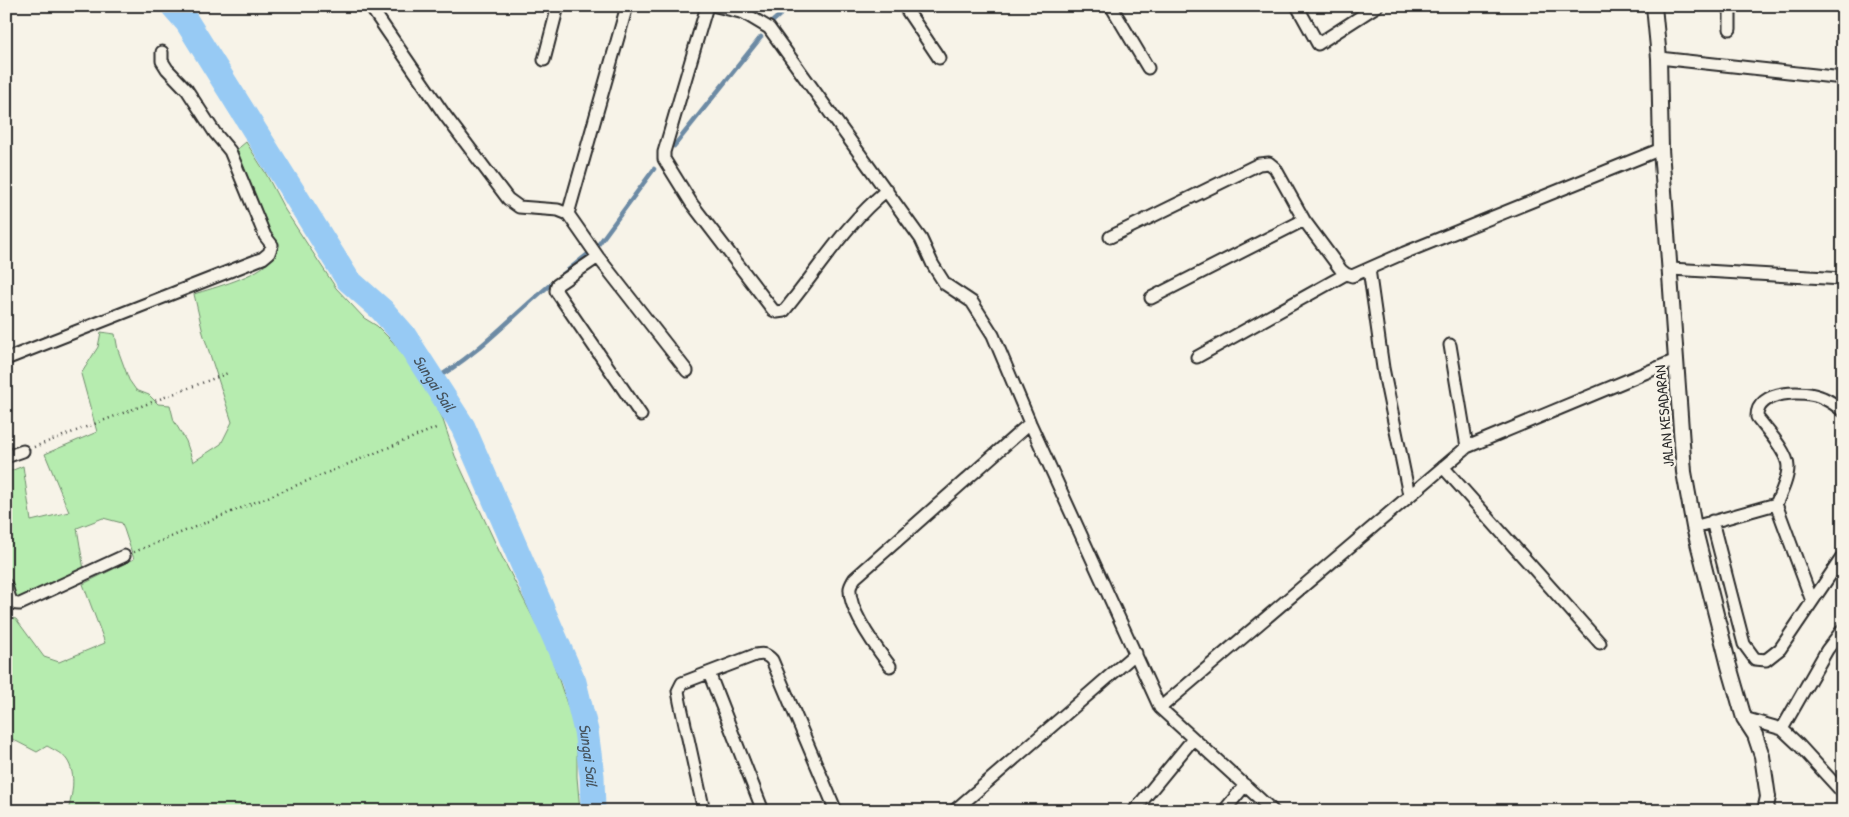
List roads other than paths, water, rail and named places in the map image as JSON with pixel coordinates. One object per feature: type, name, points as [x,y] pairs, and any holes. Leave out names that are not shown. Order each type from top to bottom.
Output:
[{"type":"street","points":[[370,6],[444,114],[508,199],[519,207],[558,210],[568,214],[687,372]]},
{"type":"street","points":[[544,60],[558,6]]},
{"type":"street","points":[[568,214],[627,6]]},
{"type":"street","points":[[707,6],[664,152],[664,159],[692,204],[769,306],[777,312],[784,311],[809,280],[842,233],[876,198],[887,190]]},
{"type":"street","points":[[716,6],[744,13],[769,28],[887,190],[921,240],[945,284],[972,302],[992,335],[1160,708],[1273,811]]},
{"type":"street","points":[[904,6],[939,58]]},
{"type":"street","points":[[1110,6],[1148,68]]},
{"type":"street","points":[[1297,6],[1318,44],[1377,6]]},
{"type":"street","name":"JALAN KESADARAN","points":[[1654,6],[1659,58],[1660,149],[1671,269],[1684,472],[1694,527],[1744,718],[1755,735],[1762,756],[1768,797],[1765,811]]},
{"type":"street","points":[[1730,6],[1730,29]]},
{"type":"street","points":[[6,360],[262,258],[269,253],[272,245],[266,236],[230,151],[215,133],[187,90],[167,69],[162,61],[162,52]]},
{"type":"street","points":[[1659,58],[1843,78]]},
{"type":"street","points":[[1110,237],[1259,164],[1269,163],[1275,168],[1304,220],[1346,274],[1352,276],[1404,252],[1660,149]]},
{"type":"street","points":[[1151,298],[1304,220]]},
{"type":"street","points":[[598,256],[557,285],[556,291],[641,415]]},
{"type":"street","points":[[1368,269],[1383,368],[1409,495]]},
{"type":"street","points":[[1671,269],[1843,279]]},
{"type":"street","points":[[1198,357],[1346,274]]},
{"type":"street","points":[[1450,345],[1466,447]]},
{"type":"street","points":[[1160,708],[1466,447],[1676,360]]},
{"type":"street","points":[[1812,601],[1776,504],[1783,487],[1788,465],[1776,440],[1757,417],[1759,406],[1774,396],[1800,393],[1823,398],[1843,411]]},
{"type":"street","points":[[890,666],[867,634],[852,599],[850,586],[854,578],[1030,423]]},
{"type":"street","points":[[6,458],[23,451]]},
{"type":"street","points":[[1443,467],[1600,643]]},
{"type":"street","points":[[1694,527],[1776,504]]},
{"type":"street","points":[[1712,521],[1744,644],[1755,659],[1766,660],[1780,649],[1843,556]]},
{"type":"street","points":[[6,585],[11,602],[20,604],[124,556]]},
{"type":"street","points":[[1782,729],[1828,650],[1843,629]]},
{"type":"street","points":[[954,811],[1136,653]]},
{"type":"street","points":[[704,811],[678,691],[682,683],[755,655],[764,654],[768,655],[772,660],[834,810]]},
{"type":"street","points":[[709,672],[764,811]]},
{"type":"street","points":[[1744,718],[1782,729],[1843,793]]},
{"type":"street","points":[[1134,811],[1193,739]]},
{"type":"street","points":[[1224,811],[1245,785]]},
{"type":"waterway","name":"Sungai Sail","points":[[173,6],[187,22],[348,280],[382,310],[403,334],[463,427],[574,682],[586,731],[592,776],[593,811]]},
{"type":"waterway","points":[[773,21],[790,6]]},
{"type":"waterway","points":[[674,146],[761,37]]},
{"type":"waterway","points":[[598,245],[654,169]]},
{"type":"waterway","points":[[562,275],[588,254]]},
{"type":"waterway","points":[[433,380],[450,370],[481,346],[556,280]]}]
